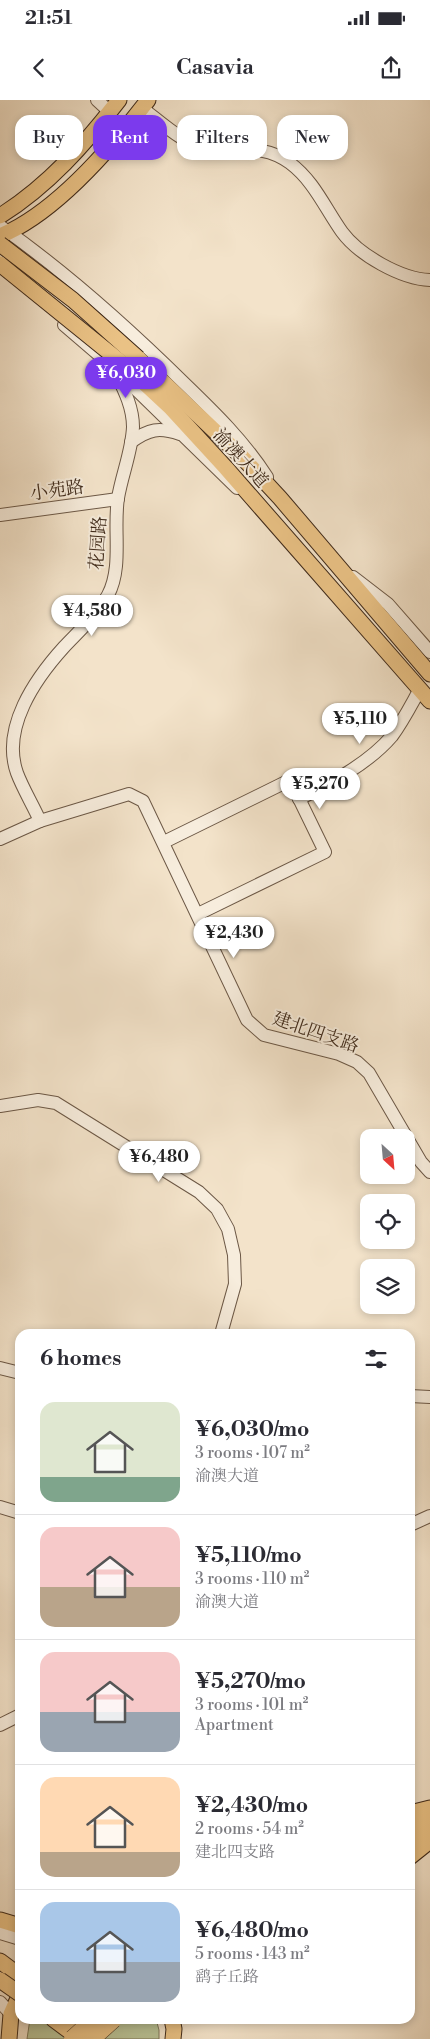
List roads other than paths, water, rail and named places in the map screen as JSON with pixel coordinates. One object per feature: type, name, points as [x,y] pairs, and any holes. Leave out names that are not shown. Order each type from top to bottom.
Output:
[{"type":"highway","points":[[415,1824],[430,1816]]},
{"type":"highway","points":[[415,1840],[430,1833]]},
{"type":"highway","points":[[73,2039],[90,2024]]},
{"type":"highway","points":[[91,2039],[108,2024]]},
{"type":"main road","points":[[2,234],[49,205],[82,176],[108,149],[145,104]]},
{"type":"main road","points":[[0,216],[42,186],[66,163],[115,106]]},
{"type":"main road","name":"渝澳大道","points":[[2,234],[73,300],[126,364],[170,407],[263,510],[430,701]]},
{"type":"main road","name":"渝澳大道","points":[[0,264],[221,437],[280,498],[430,674]]},
{"type":"main road","points":[[415,1812],[430,1808]]},
{"type":"main road","points":[[415,1853],[430,1841]]},
{"type":"main road","points":[[0,1920],[15,1924]]},
{"type":"main road","points":[[0,1961],[15,1972]]},
{"type":"main road","points":[[0,1980],[15,1990]]},
{"type":"main road","points":[[9,2039],[12,2014],[15,2006]]},
{"type":"main road","points":[[60,2024],[80,2039]]},
{"type":"main road","points":[[83,2024],[103,2039]]},
{"type":"main road","points":[[173,2024],[173,2039]]},
{"type":"street","points":[[96,100],[115,106]]},
{"type":"street","points":[[145,104],[186,140],[197,146],[210,149],[257,149],[274,154],[289,162],[303,174],[317,191],[349,240],[386,266],[408,276],[430,280]]},
{"type":"street","points":[[2,234],[50,263],[148,347],[217,416],[254,457],[280,498]]},
{"type":"street","points":[[26,292],[22,279],[26,268],[39,261],[50,263]]},
{"type":"street","points":[[0,273],[126,364],[184,436],[222,475],[263,510]]},
{"type":"street","name":"花园路","points":[[40,821],[17,772],[13,746],[19,720],[30,692],[48,664],[93,615],[108,595],[115,571],[118,499],[133,427],[131,410],[126,394],[126,364]]},
{"type":"street","points":[[131,442],[155,430],[165,429],[184,436]]},
{"type":"street","name":"小苑路","points":[[0,515],[118,499]]},
{"type":"street","points":[[339,566],[388,604],[430,652]]},
{"type":"street","points":[[299,799],[339,779],[391,737],[420,689]]},
{"type":"street","points":[[164,842],[290,780],[325,852],[198,914]]},
{"type":"street","name":"建北四支路","points":[[0,839],[40,821],[129,794],[143,801],[247,1020],[264,1035],[339,1054],[357,1062],[370,1073],[422,1162],[430,1172]]},
{"type":"street","points":[[0,1106],[38,1100],[56,1103],[199,1192],[217,1209],[228,1229],[234,1255],[235,1284],[223,1329]]},
{"type":"street","points":[[0,1368],[15,1372]]},
{"type":"street","points":[[415,1396],[430,1397]]},
{"type":"street","points":[[0,1507],[15,1512]]},
{"type":"street","points":[[415,1523],[430,1517]]},
{"type":"street","points":[[0,1725],[15,1718]]},
{"type":"street","points":[[0,1933],[15,1938]]},
{"type":"street","points":[[0,2002],[12,2014]]}]
